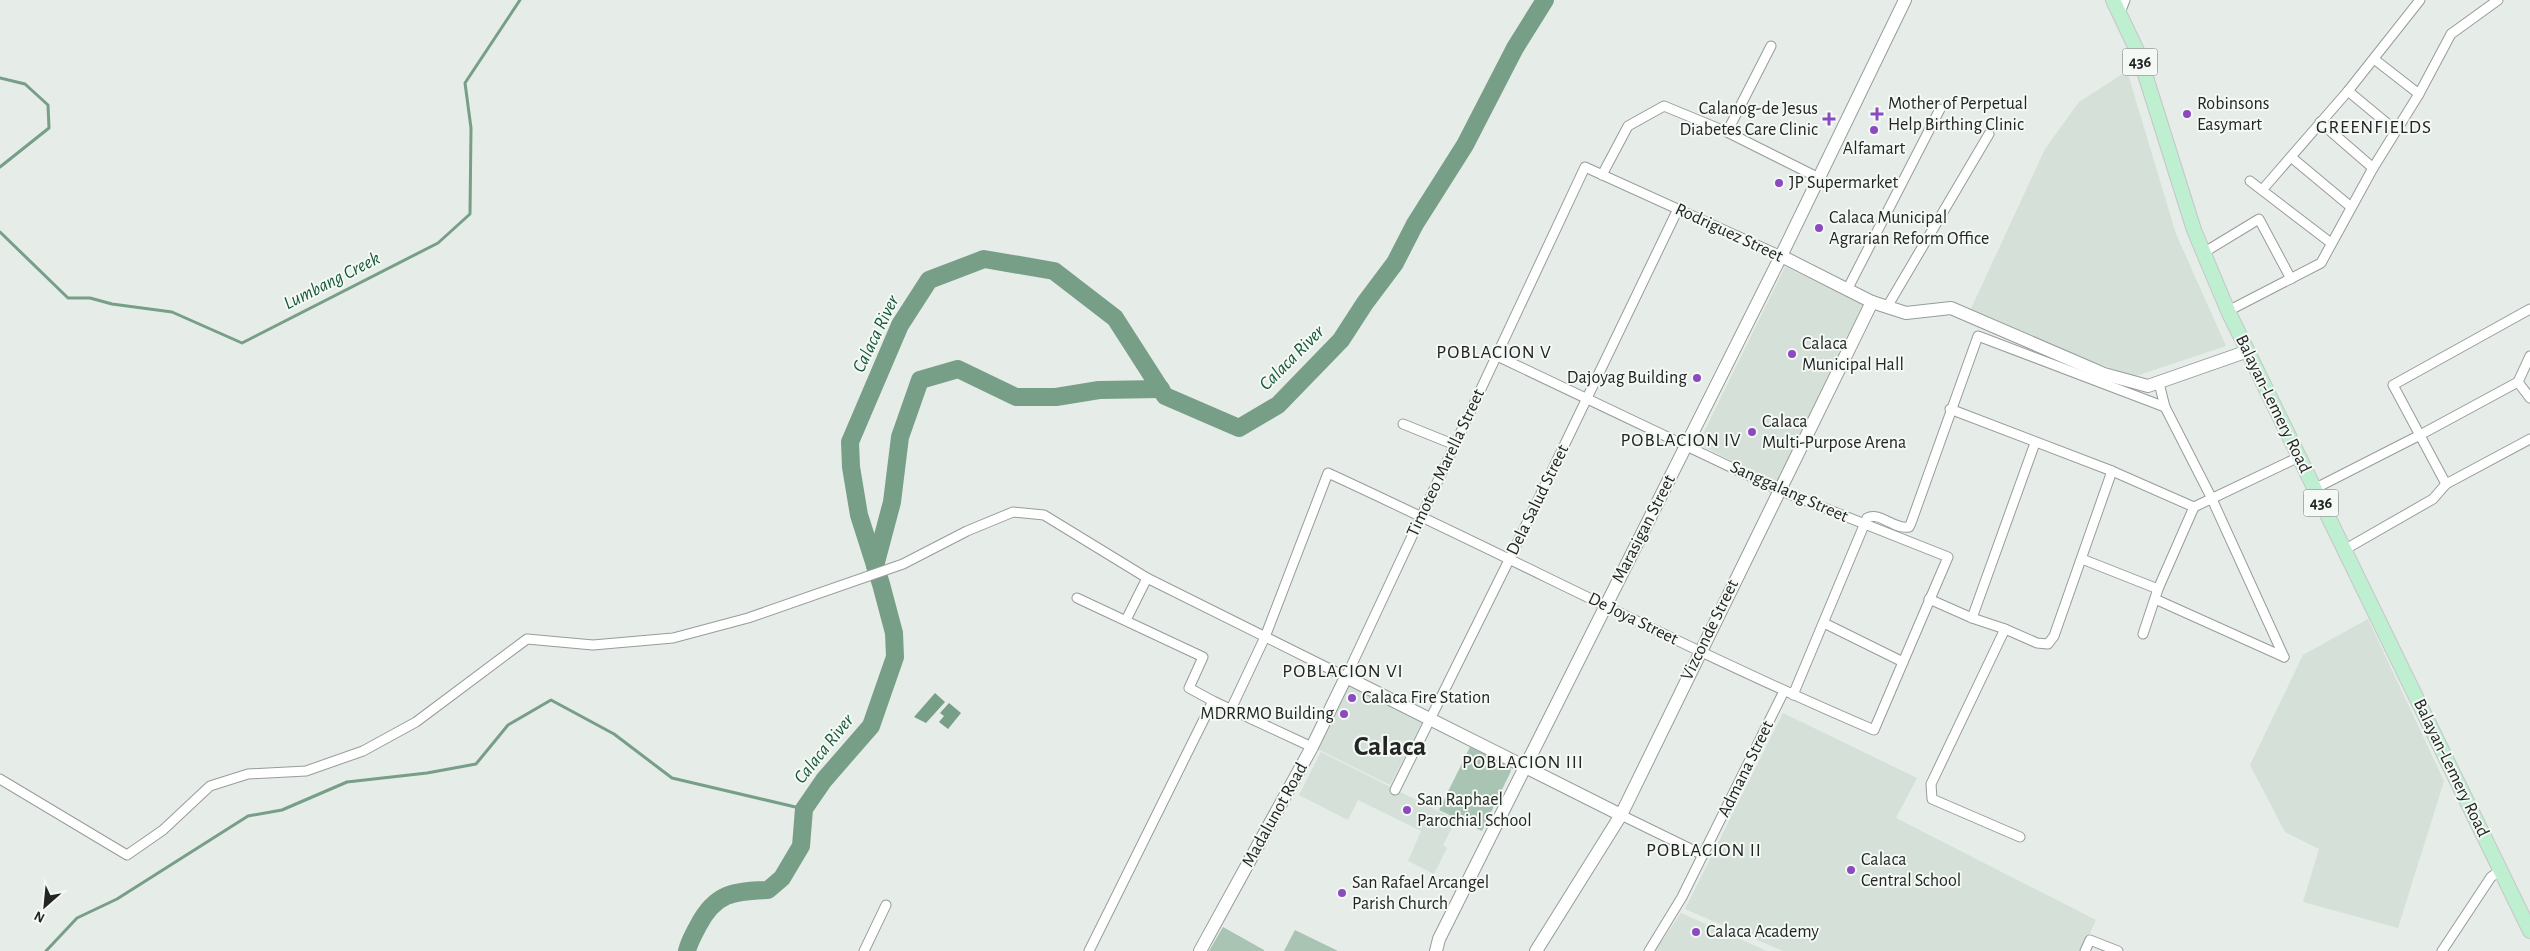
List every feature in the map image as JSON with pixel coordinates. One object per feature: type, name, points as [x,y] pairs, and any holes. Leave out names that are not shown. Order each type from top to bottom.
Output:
[{"type":"main road","name":"Marasigan Street","points":[[1436,951],[1439,939],[1781,256],[1905,0]]},
{"type":"main road","name":"Balayan-Lemery Road","points":[[2113,0],[2123,6],[2203,253],[2228,311],[2530,931]]},
{"type":"main road","name":"Rodriguez Street","points":[[1781,256],[1872,302],[1906,313],[1950,308],[2104,374],[2148,386],[2159,383]]},
{"type":"main road","name":"Vizconde Street","points":[[1536,951],[1620,815],[1872,302]]},
{"type":"main road","points":[[2159,383],[2248,351]]},
{"type":"main road","points":[[1346,677],[1429,721],[1620,815]]},
{"type":"main road","name":"Madalunot Road","points":[[1200,951],[1312,747],[1346,677]]},
{"type":"street","points":[[2263,189],[2348,91],[2420,0]]},
{"type":"street","points":[[2228,311],[2321,263],[2350,207],[2395,130],[2419,94],[2451,34],[2498,0]]},
{"type":"street","points":[[1727,132],[1771,46]]},
{"type":"street","points":[[2374,59],[2419,94]]},
{"type":"street","points":[[2348,91],[2395,130]]},
{"type":"street","points":[[1602,175],[1628,126],[1664,106],[1727,132],[1818,178]]},
{"type":"street","points":[[1847,290],[1940,109]]},
{"type":"street","points":[[2320,122],[2373,168]]},
{"type":"street","points":[[1887,307],[1989,134]]},
{"type":"street","points":[[2291,157],[2350,207]]},
{"type":"street","name":"Rodriguez Street","points":[[1584,167],[1781,256]]},
{"type":"street","name":"Timoteo Marella Street","points":[[1346,677],[1456,445],[1584,167]]},
{"type":"street","points":[[2250,181],[2263,189],[2331,243]]},
{"type":"street","name":"Dela Salud Street","points":[[1395,790],[1510,558],[1678,209]]},
{"type":"street","points":[[2203,253],[2260,219],[2290,278]]},
{"type":"street","points":[[2446,484],[2393,385],[2530,310]]},
{"type":"street","points":[[1864,525],[1866,518],[1871,516],[1903,528],[1909,527],[1950,409],[1978,336],[2165,408]]},
{"type":"street","name":"Sanggalang Street","points":[[1497,356],[1779,490],[1864,525],[1905,538],[1948,557],[1929,599]]},
{"type":"street","points":[[2314,489],[2518,382],[2530,356]]},
{"type":"street","points":[[2518,382],[2530,398]]},
{"type":"street","points":[[2155,598],[2284,657],[2211,497],[2165,408],[2159,383]]},
{"type":"street","points":[[1950,409],[2112,471],[2194,506]]},
{"type":"street","points":[[1403,424],[1456,445]]},
{"type":"street","points":[[2344,550],[2433,499],[2446,484],[2530,439]]},
{"type":"street","points":[[1972,618],[2035,443]]},
{"type":"street","points":[[2143,634],[2158,589],[2194,506],[2299,457]]},
{"type":"street","points":[[1824,623],[1903,662],[1929,599],[1972,618],[2037,642],[2048,644],[2054,636],[2112,471]]},
{"type":"street","name":"De Joya Street","points":[[1266,637],[1328,473],[1510,558],[1700,652],[1874,730],[1903,662]]},
{"type":"street","points":[[0,779],[127,855],[163,830],[210,786],[248,774],[306,771],[363,751],[416,722],[527,639],[593,645],[674,638],[748,618],[903,564],[967,531],[1013,512],[1044,515],[1147,578],[1346,677]]},
{"type":"street","name":"Admana Street","points":[[1650,951],[1682,898],[1824,623],[1864,525]]},
{"type":"street","points":[[2082,559],[2158,589]]},
{"type":"street","points":[[1126,620],[1147,578]]},
{"type":"street","points":[[1078,598],[1203,657],[1189,688],[1312,747]]},
{"type":"street","points":[[2005,629],[1931,784],[1932,799],[2020,837]]},
{"type":"street","points":[[1232,709],[1266,637]]},
{"type":"street","points":[[1089,951],[1213,701]]},
{"type":"street","points":[[1620,815],[1703,855]]},
{"type":"street","points":[[2442,951],[2491,877],[2501,870]]},
{"type":"street","points":[[864,951],[886,905]]},
{"type":"street","points":[[2085,951],[2090,940],[2118,951]]},
{"type":"shaded area","points":[[2127,71],[2176,234],[2226,346],[2133,377],[1969,313],[2045,149],[2079,102]]},
{"type":"shaded area","points":[[1785,267],[1864,305],[1776,483],[1698,444]]},
{"type":"shaded area","points":[[2368,619],[2444,781],[2398,928],[2303,902],[2319,849],[2285,832],[2250,765],[2303,655]]},
{"type":"shaded area","points":[[1349,684],[1423,721],[1390,785],[1316,748]]},
{"type":"shaded area","points":[[935,693],[945,702],[926,723],[914,717]]},
{"type":"shaded area","points":[[949,703],[961,713],[948,729],[939,722],[944,716],[940,713]]},
{"type":"shaded area","name":"Calaca Central School","points":[[1783,713],[1917,778],[1896,818],[2096,920],[2082,951],[1783,951],[1685,909]]},
{"type":"shaded area","points":[[1470,747],[1510,766],[1511,771],[1482,831],[1439,810]]},
{"type":"shaded area","name":"San Raphael Parochial School","points":[[1321,752],[1456,820],[1443,845],[1447,848],[1434,874],[1408,861],[1421,831],[1358,800],[1348,820],[1299,795]]},
{"type":"shaded area","name":"Calaca Academy","points":[[1681,913],[1767,951],[1655,951]]},
{"type":"shaded area","points":[[1223,927],[1264,950],[1264,951],[1209,951]]},
{"type":"shaded area","points":[[1295,930],[1338,951],[1284,951]]},
{"type":"waterway","name":"Lumbang Creek","points":[[0,232],[68,298],[90,298],[112,304],[172,312],[242,343],[438,243],[470,214],[471,128],[465,83],[520,0]]},
{"type":"waterway","name":"Calaca River","points":[[687,951],[704,915],[718,900],[735,893],[768,890],[782,878],[801,846],[804,809],[824,780],[871,726],[895,657],[894,633],[859,515],[851,467],[850,442],[900,325],[929,280],[984,259],[1054,271],[1115,318],[1165,396],[1239,428],[1278,405],[1341,340],[1365,303],[1395,263],[1415,224],[1465,145],[1515,48],[1545,0]]},
{"type":"waterway","name":"Lumbang Creek","points":[[0,78],[25,84],[48,105],[49,128],[0,167]]},
{"type":"waterway","points":[[875,566],[892,502],[900,437],[920,380],[958,369],[1016,397],[1056,397],[1099,390],[1161,389]]},
{"type":"waterway","points":[[46,951],[77,918],[117,899],[248,816],[282,810],[347,782],[427,773],[476,764],[508,725],[551,700],[614,734],[672,778],[804,809]]},
{"type":"place","name":"Mother of Perpetual Help Birthing Clinic","points":[[1877,114]]},
{"type":"place","name":"Robinsons Easymart","points":[[2187,114]]},
{"type":"place","name":"Calanog-de Jesus Diabetes Care Clinic","points":[[1829,119]]},
{"type":"place","name":"Alfamart","points":[[1874,130]]},
{"type":"place","name":"JP Supermarket","points":[[1779,183]]},
{"type":"place","name":"Calaca Municipal Agrarian Reform Office","points":[[1819,228]]},
{"type":"place","name":"Calaca Municipal Hall","points":[[1792,354]]},
{"type":"place","name":"Dajoyag Building","points":[[1697,378]]},
{"type":"place","name":"Calaca Multi-Purpose Arena","points":[[1752,432]]},
{"type":"place","name":"Calaca Fire Station","points":[[1352,698]]},
{"type":"place","name":"MDRRMO Building","points":[[1344,714]]},
{"type":"place","name":"San Raphael Parochial School","points":[[1407,810]]},
{"type":"place","name":"Calaca Central School","points":[[1851,870]]},
{"type":"place","name":"San Rafael Arcangel Parish Church","points":[[1342,893]]},
{"type":"place","name":"Calaca Academy","points":[[1696,932]]},
{"type":"district","name":"GREENFIELDS","points":[[2374,127]]},
{"type":"district","name":"POBLACION V","points":[[1494,352]]},
{"type":"district","name":"POBLACION IV","points":[[1681,440]]},
{"type":"district","name":"POBLACION VI","points":[[1343,671]]},
{"type":"district","name":"Calaca","points":[[1390,747]]},
{"type":"district","name":"POBLACION III","points":[[1523,762]]},
{"type":"district","name":"POBLACION II","points":[[1704,850]]}]
